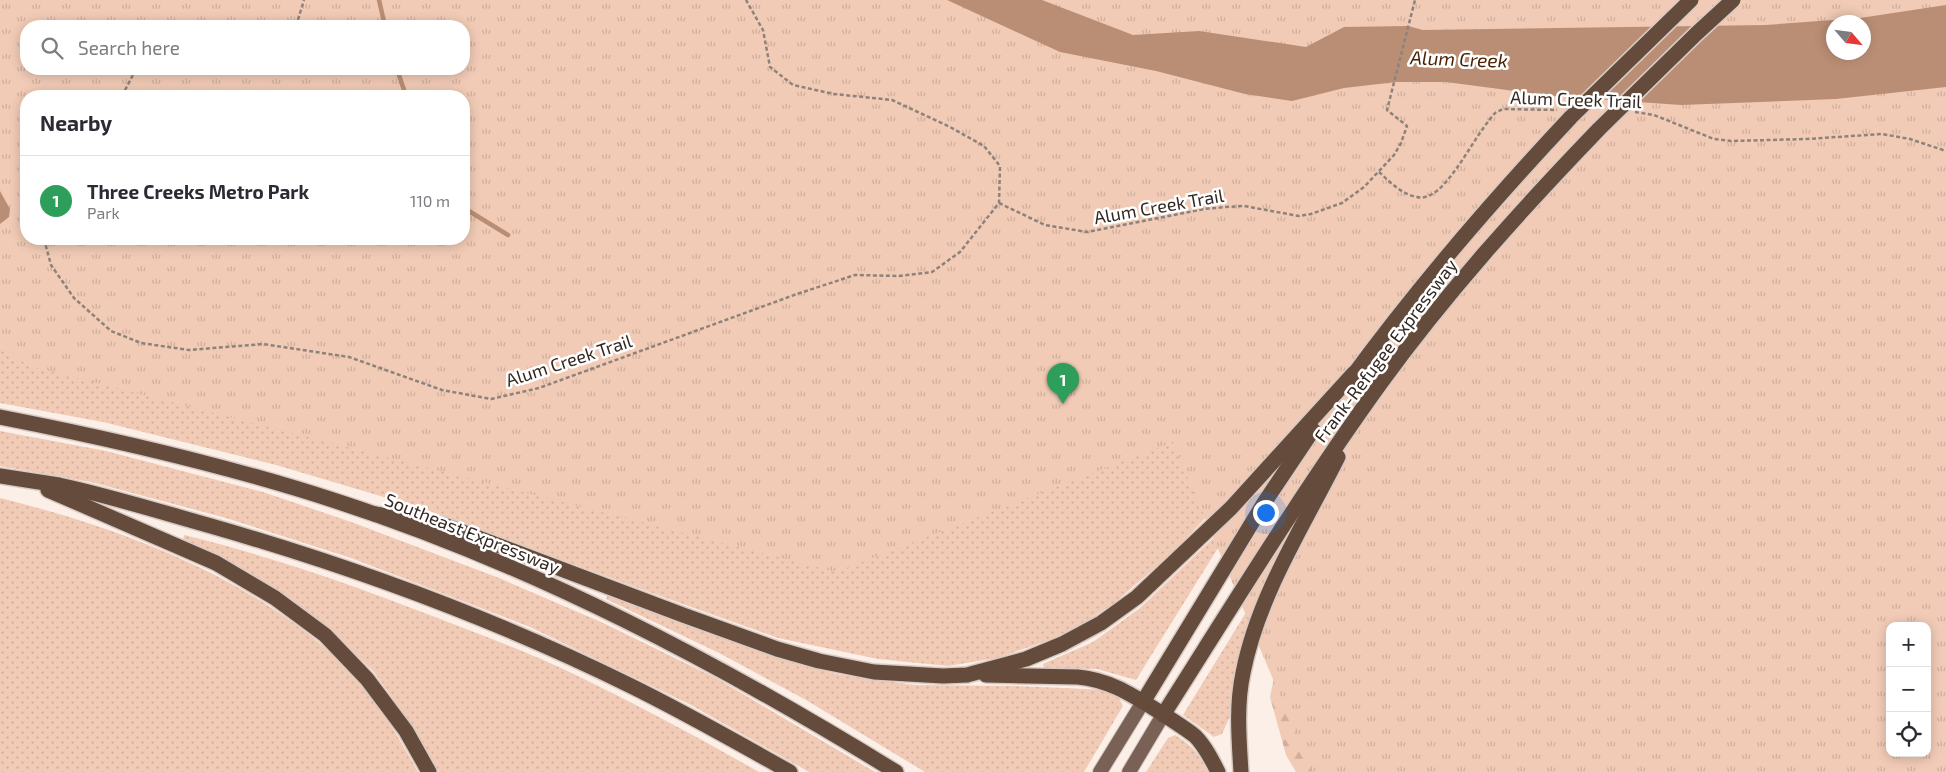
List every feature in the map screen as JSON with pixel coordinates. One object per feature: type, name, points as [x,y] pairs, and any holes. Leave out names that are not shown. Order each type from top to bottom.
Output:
[{"type":"highway","name":"Frank-Refugee Expressway","points":[[1142,702],[1264,503],[1354,373],[1429,276],[1515,176],[1565,113],[1691,0]]},
{"type":"highway","name":"Frank-Refugee Expressway","points":[[1163,715],[1318,472],[1359,414],[1452,292],[1542,188],[1689,40],[1733,0]]},
{"type":"highway","points":[[966,674],[1026,659],[1062,644],[1101,623],[1130,603],[1231,508],[1354,373]]},
{"type":"highway","points":[[1242,772],[1238,725],[1243,674],[1250,644],[1276,577],[1359,414]]},
{"type":"highway","name":"Southeast Expressway","points":[[0,417],[112,439],[334,500],[470,551],[544,582],[674,644],[896,772]]},
{"type":"highway","points":[[0,476],[59,485],[126,501],[299,552],[437,601],[540,644],[627,684],[699,721],[790,772]]},
{"type":"highway","points":[[24,480],[216,564],[275,598],[324,635],[367,679],[406,731],[429,772]]},
{"type":"highway","points":[[375,514],[444,525],[682,615],[777,649],[819,661],[874,672],[943,676],[966,674],[1092,678],[1112,684],[1196,737],[1218,772]]},
{"type":"main road","name":"Frank-Refugee Expressway","points":[[1100,772],[1142,702]]},
{"type":"main road","name":"Frank-Refugee Expressway","points":[[1129,772],[1163,715]]},
{"type":"path","points":[[298,20],[304,0]]},
{"type":"path","points":[[746,0],[763,30],[770,67],[793,85],[834,94],[892,100],[950,127],[984,146],[1000,166],[999,203]]},
{"type":"path","points":[[1379,172],[1402,143],[1407,126],[1387,110],[1415,0]]},
{"type":"path","points":[[125,90],[133,75]]},
{"type":"path","name":"Alum Creek Trail","points":[[46,245],[51,265],[74,298],[111,331],[141,343],[189,350],[263,344],[349,357],[442,390],[492,399],[539,388],[797,294],[855,275],[899,276],[932,272],[960,252],[999,203],[1045,225],[1087,232],[1204,209],[1226,207],[1244,206],[1299,216],[1323,210],[1342,202],[1364,187],[1379,172],[1398,189],[1407,194],[1417,198],[1426,197],[1437,192],[1448,179],[1494,113],[1503,109],[1565,113]]},
{"type":"path","name":"Alum Creek Trail","points":[[1635,112],[1654,116],[1714,139],[1731,141],[1807,139],[1882,134],[1910,139],[1946,151]]},
{"type":"green space","points":[[0,0],[1946,0],[1946,772],[1312,772],[1173,442],[836,572],[30,366],[0,349]]},
{"type":"green space","points":[[0,285],[1072,448],[1153,395],[1231,491],[1172,553],[1113,604],[1067,634],[997,658],[948,666],[878,659],[778,638],[424,509],[276,465],[103,422],[0,403]]},
{"type":"green space","points":[[0,431],[106,451],[263,492],[354,523],[499,578],[601,622],[716,678],[875,772],[809,772],[691,705],[530,627],[351,558],[226,518],[91,482],[0,466]]},
{"type":"green space","points":[[0,498],[43,509],[131,538],[217,576],[258,599],[296,625],[331,653],[357,679],[380,709],[418,772],[0,772]]},
{"type":"green space","points":[[1228,524],[1231,527],[1136,680],[1097,669],[1044,668],[1043,664],[1093,642],[1140,608]]},
{"type":"green space","points":[[184,535],[248,552],[311,572],[510,646],[627,700],[759,772],[439,772],[407,718],[374,672],[326,626],[278,592],[183,541]]},
{"type":"green space","points":[[608,595],[768,655],[836,674],[915,685],[1017,686],[1108,690],[1118,696],[1123,706],[1084,772],[925,772],[806,700],[721,654],[606,599]]},
{"type":"green space","points":[[1250,606],[1255,610],[1240,653],[1231,714],[1222,734],[1214,737],[1183,715]]},
{"type":"green space","points":[[1278,659],[1353,772],[1296,772],[1286,755],[1270,697]]},
{"type":"green space","points":[[1175,735],[1186,742],[1202,760],[1208,772],[1146,772],[1168,738]]},
{"type":"water","name":"Alum Creek","points":[[947,0],[1042,0],[1133,35],[1199,31],[1306,47],[1344,27],[1408,26],[1423,30],[1766,25],[1826,21],[1826,60],[1871,60],[1871,16],[1946,5],[1946,87],[1836,99],[1681,105],[1553,96],[1446,82],[1396,82],[1344,88],[1292,101],[1245,94],[1156,71],[1060,52]]},
{"type":"water","points":[[0,191],[10,209],[9,217],[0,224]]},
{"type":"waterway","points":[[379,0],[384,20]]},
{"type":"waterway","points":[[399,75],[404,90]]},
{"type":"waterway","points":[[470,212],[508,235]]},
{"type":"place","name":"Three Creeks Metro Park","points":[[1063,404]]}]
